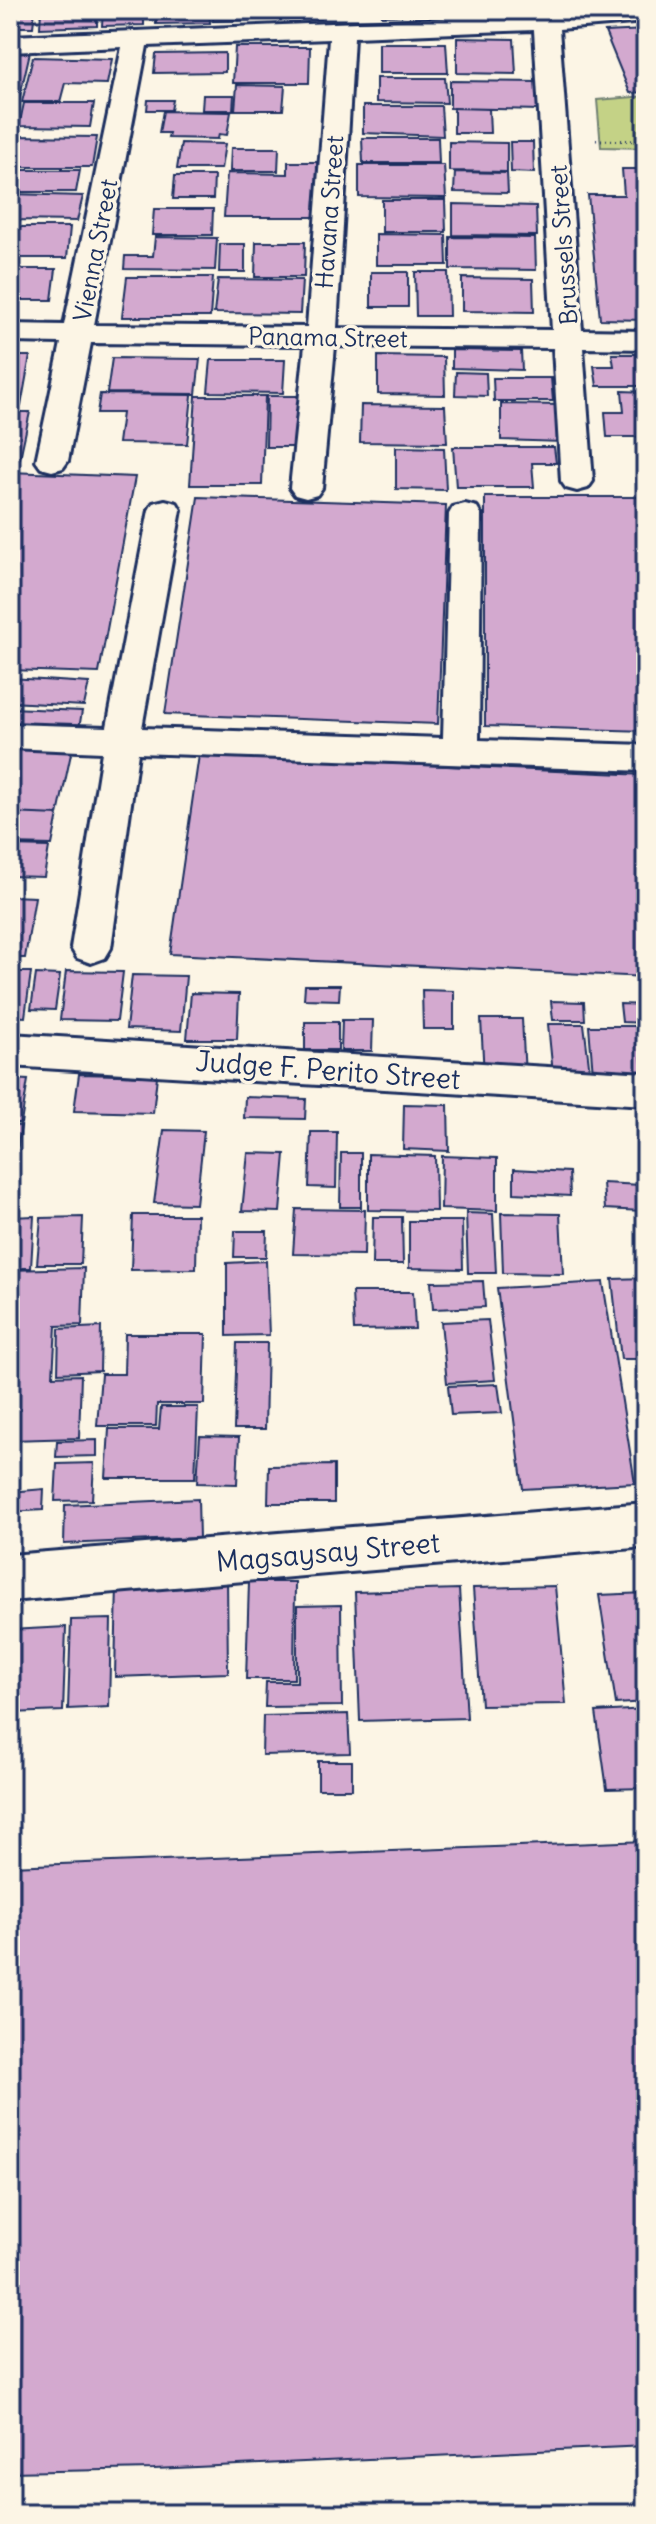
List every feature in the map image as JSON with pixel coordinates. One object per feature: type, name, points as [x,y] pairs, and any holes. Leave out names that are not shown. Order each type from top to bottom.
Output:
[{"type":"street","points":[[10,44],[342,31],[546,16],[646,14]]},
{"type":"street","name":"Brussels Street","points":[[546,16],[577,481]]},
{"type":"street","name":"Havana Street","points":[[306,488],[321,337],[342,31]]},
{"type":"street","name":"Vienna Street","points":[[52,461],[136,39]]},
{"type":"street","name":"Panama Street","points":[[10,333],[646,340]]},
{"type":"street","points":[[91,948],[122,740],[165,510]]},
{"type":"street","points":[[461,752],[465,514]]},
{"type":"street","points":[[10,736],[646,758]]},
{"type":"street","name":"Judge F. Perito Street","points":[[10,1050],[646,1089]]},
{"type":"street","name":"Magsaysay Street","points":[[10,1578],[646,1525]]},
{"type":"path","points":[[555,140],[646,141]]},
{"type":"green space","points":[[646,96],[646,148],[601,147],[597,100]]},
{"type":"building","points":[[10,10],[35,10],[33,27],[10,27]]},
{"type":"building","points":[[41,10],[97,10],[97,26],[40,28]]},
{"type":"building","points":[[103,10],[144,10],[144,25],[102,26]]},
{"type":"building","points":[[156,10],[209,10],[210,23],[156,24]]},
{"type":"building","points":[[213,10],[267,10],[267,20],[213,21]]},
{"type":"building","points":[[271,10],[319,10],[321,19],[272,20]]},
{"type":"building","points":[[381,10],[428,10],[429,14],[382,16]]},
{"type":"building","points":[[646,30],[646,92],[630,93],[605,32]]},
{"type":"building","points":[[457,38],[514,39],[516,74],[457,73]]},
{"type":"building","points":[[379,43],[446,43],[448,73],[379,73]]},
{"type":"building","points":[[235,47],[310,47],[309,83],[233,83]]},
{"type":"building","points":[[10,52],[30,52],[19,100],[10,100]]},
{"type":"building","points":[[225,53],[225,72],[154,73],[156,54]]},
{"type":"building","points":[[33,57],[112,59],[107,84],[65,83],[60,102],[22,102]]},
{"type":"building","points":[[376,78],[445,78],[447,103],[376,102]]},
{"type":"building","points":[[450,81],[538,82],[539,110],[450,108]]},
{"type":"building","points":[[237,85],[285,86],[283,110],[235,110]]},
{"type":"building","points":[[203,95],[234,95],[233,110],[202,110]]},
{"type":"building","points":[[148,100],[173,100],[171,110],[147,110]]},
{"type":"building","points":[[24,103],[94,103],[90,127],[19,126]]},
{"type":"building","points":[[363,106],[441,106],[443,136],[363,133]]},
{"type":"building","points":[[454,108],[489,109],[490,133],[454,133]]},
{"type":"building","points":[[163,111],[231,112],[227,135],[219,134],[218,139],[168,138],[169,133],[159,133]]},
{"type":"building","points":[[11,136],[97,137],[92,167],[10,167]]},
{"type":"building","points":[[362,138],[438,138],[439,163],[363,163]]},
{"type":"building","points":[[449,142],[507,143],[507,172],[449,171]]},
{"type":"building","points":[[510,142],[533,142],[534,173],[511,172]]},
{"type":"building","points":[[181,143],[225,144],[221,169],[177,169]]},
{"type":"building","points":[[231,148],[279,148],[278,171],[230,171]]},
{"type":"building","points":[[288,162],[317,162],[316,217],[224,217],[227,173],[288,174]]},
{"type":"building","points":[[359,165],[444,165],[446,198],[359,197]]},
{"type":"building","points":[[622,169],[646,169],[646,320],[600,319],[588,195],[624,195]]},
{"type":"building","points":[[10,170],[80,170],[76,192],[10,192]]},
{"type":"building","points":[[455,172],[507,173],[508,193],[454,192]]},
{"type":"building","points":[[175,176],[214,176],[213,199],[173,199]]},
{"type":"building","points":[[10,194],[83,196],[77,221],[10,220]]},
{"type":"building","points":[[382,200],[445,200],[446,232],[382,232]]},
{"type":"building","points":[[453,204],[536,206],[537,236],[453,235]]},
{"type":"building","points":[[154,209],[213,209],[212,235],[152,235]]},
{"type":"building","points":[[13,227],[70,227],[67,258],[10,258]]},
{"type":"building","points":[[376,234],[446,235],[447,265],[376,265]]},
{"type":"building","points":[[155,237],[217,238],[215,270],[124,269],[125,256],[153,256]]},
{"type":"building","points":[[450,237],[535,238],[536,270],[450,269]]},
{"type":"building","points":[[256,242],[305,242],[304,277],[255,277]]},
{"type":"building","points":[[220,244],[245,244],[245,272],[219,272]]},
{"type":"building","points":[[10,269],[56,269],[52,300],[10,300]]},
{"type":"building","points":[[371,272],[408,272],[408,307],[371,307]]},
{"type":"building","points":[[415,272],[448,272],[449,316],[416,316]]},
{"type":"building","points":[[127,277],[213,277],[210,317],[122,317]]},
{"type":"building","points":[[462,278],[533,279],[534,312],[462,311]]},
{"type":"building","points":[[218,279],[302,280],[300,314],[214,313]]},
{"type":"building","points":[[452,350],[521,351],[522,370],[452,368]]},
{"type":"building","points":[[612,354],[646,354],[646,386],[597,386],[594,366],[614,366]]},
{"type":"building","points":[[10,356],[30,356],[21,406],[10,406]]},
{"type":"building","points":[[378,356],[444,357],[445,395],[378,394]]},
{"type":"building","points":[[112,358],[200,359],[196,394],[107,393]]},
{"type":"building","points":[[211,360],[285,360],[283,393],[208,392]]},
{"type":"building","points":[[456,372],[486,373],[487,396],[455,395]]},
{"type":"building","points":[[493,378],[551,378],[553,401],[494,401]]},
{"type":"building","points":[[622,391],[646,392],[646,437],[607,437],[605,412],[624,412]]},
{"type":"building","points":[[100,394],[192,395],[187,444],[118,443],[122,413],[97,413]]},
{"type":"building","points":[[196,396],[265,396],[262,485],[190,485]]},
{"type":"building","points":[[267,396],[305,396],[304,447],[266,447]]},
{"type":"building","points":[[501,404],[562,405],[563,442],[501,440]]},
{"type":"building","points":[[361,405],[445,406],[447,443],[360,442]]},
{"type":"building","points":[[10,412],[30,412],[20,458],[10,458]]},
{"type":"building","points":[[638,440],[646,440],[646,483],[644,482]]},
{"type":"building","points":[[396,447],[444,448],[446,490],[396,489]]},
{"type":"building","points":[[453,447],[554,447],[556,463],[532,463],[534,487],[456,487]]},
{"type":"building","points":[[10,472],[135,477],[99,673],[10,670]]},
{"type":"building","points":[[198,497],[446,505],[438,724],[165,714]]},
{"type":"building","points":[[485,497],[646,497],[646,731],[485,726]]},
{"type":"building","points":[[10,678],[89,683],[84,706],[10,702]]},
{"type":"building","points":[[10,708],[82,711],[79,729],[10,725]]},
{"type":"building","points":[[10,746],[72,749],[58,815],[10,813]]},
{"type":"building","points":[[199,755],[646,775],[646,977],[170,954]]},
{"type":"building","points":[[10,813],[58,815],[52,845],[10,844]]},
{"type":"building","points":[[10,846],[49,847],[44,877],[10,876]]},
{"type":"building","points":[[10,896],[35,897],[25,958],[10,958]]},
{"type":"building","points":[[66,971],[123,972],[117,1021],[60,1020]]},
{"type":"building","points":[[10,972],[31,972],[25,1017],[10,1016]]},
{"type":"building","points":[[36,974],[60,975],[55,1010],[31,1009]]},
{"type":"building","points":[[132,975],[186,976],[181,1031],[126,1029]]},
{"type":"building","points":[[305,985],[340,985],[339,1000],[304,999]]},
{"type":"building","points":[[422,990],[454,991],[454,1029],[423,1029]]},
{"type":"building","points":[[191,993],[239,994],[237,1039],[187,1039]]},
{"type":"building","points":[[551,1001],[584,1002],[585,1020],[553,1020]]},
{"type":"building","points":[[620,1004],[646,1005],[646,1023],[622,1022]]},
{"type":"building","points":[[481,1019],[522,1019],[525,1076],[484,1076]]},
{"type":"building","points":[[342,1020],[373,1020],[372,1051],[341,1051]]},
{"type":"building","points":[[305,1022],[338,1022],[338,1050],[305,1050]]},
{"type":"building","points":[[548,1024],[584,1024],[590,1073],[553,1074]]},
{"type":"building","points":[[589,1026],[638,1026],[643,1074],[593,1074]]},
{"type":"building","points":[[79,1074],[157,1076],[153,1113],[74,1111]]},
{"type":"building","points":[[10,1079],[28,1080],[21,1123],[10,1123]]},
{"type":"building","points":[[245,1097],[306,1099],[305,1119],[244,1118]]},
{"type":"building","points":[[404,1104],[448,1105],[449,1151],[403,1149]]},
{"type":"building","points":[[10,1125],[21,1126],[14,1171],[10,1171]]},
{"type":"building","points":[[164,1130],[204,1131],[196,1204],[154,1203]]},
{"type":"building","points":[[311,1132],[337,1132],[336,1188],[309,1187]]},
{"type":"building","points":[[248,1153],[285,1154],[280,1212],[242,1211]]},
{"type":"building","points":[[341,1153],[361,1153],[361,1207],[340,1207]]},
{"type":"building","points":[[368,1154],[435,1156],[436,1211],[368,1210]]},
{"type":"building","points":[[442,1156],[497,1158],[497,1211],[441,1209]]},
{"type":"building","points":[[514,1169],[569,1172],[570,1196],[514,1193]]},
{"type":"building","points":[[603,1183],[641,1185],[642,1211],[605,1209]]},
{"type":"building","points":[[296,1209],[365,1210],[364,1255],[293,1254]]},
{"type":"building","points":[[466,1213],[493,1214],[496,1273],[468,1273]]},
{"type":"building","points":[[501,1213],[560,1214],[563,1274],[503,1273]]},
{"type":"building","points":[[133,1215],[197,1215],[196,1269],[131,1270]]},
{"type":"building","points":[[34,1216],[31,1268],[10,1268],[10,1217]]},
{"type":"building","points":[[83,1217],[81,1264],[37,1264],[41,1218]]},
{"type":"building","points":[[373,1217],[402,1217],[403,1264],[372,1264]]},
{"type":"building","points":[[409,1221],[462,1221],[463,1269],[409,1268]]},
{"type":"building","points":[[235,1231],[267,1231],[266,1257],[234,1257]]},
{"type":"building","points":[[266,1261],[269,1335],[227,1336],[227,1263]]},
{"type":"building","points":[[84,1268],[82,1325],[56,1326],[53,1376],[81,1375],[79,1438],[10,1440],[10,1270]]},
{"type":"building","points":[[646,1278],[646,1359],[621,1359],[612,1279]]},
{"type":"building","points":[[483,1281],[485,1307],[433,1309],[431,1282]]},
{"type":"building","points":[[603,1282],[635,1483],[523,1489],[497,1288]]},
{"type":"building","points":[[352,1292],[413,1292],[415,1329],[354,1330]]},
{"type":"building","points":[[488,1320],[495,1380],[447,1383],[441,1322]]},
{"type":"building","points":[[101,1327],[100,1371],[58,1373],[59,1329]]},
{"type":"building","points":[[125,1334],[206,1334],[204,1404],[157,1404],[156,1426],[97,1426],[101,1374],[124,1374]]},
{"type":"building","points":[[237,1343],[267,1343],[265,1429],[234,1429]]},
{"type":"building","points":[[498,1384],[502,1413],[451,1415],[448,1386]]},
{"type":"building","points":[[161,1407],[198,1407],[195,1478],[106,1478],[109,1429],[159,1429]]},
{"type":"building","points":[[200,1436],[239,1437],[237,1484],[197,1483]]},
{"type":"building","points":[[97,1440],[97,1456],[56,1457],[57,1441]]},
{"type":"building","points":[[94,1463],[92,1500],[55,1501],[57,1464]]},
{"type":"building","points":[[334,1465],[334,1503],[268,1503],[269,1466]]},
{"type":"building","points":[[44,1489],[43,1510],[10,1512],[10,1492]]},
{"type":"building","points":[[198,1499],[199,1538],[64,1544],[65,1505]]},
{"type":"building","points":[[227,1577],[228,1673],[115,1677],[117,1582]]},
{"type":"building","points":[[249,1582],[295,1582],[294,1679],[246,1679]]},
{"type":"building","points":[[555,1586],[566,1704],[481,1705],[473,1588]]},
{"type":"building","points":[[459,1589],[467,1718],[360,1721],[355,1592]]},
{"type":"building","points":[[646,1593],[646,1702],[616,1704],[599,1595]]},
{"type":"building","points":[[341,1605],[342,1706],[265,1707],[266,1682],[297,1682],[297,1606]]},
{"type":"building","points":[[111,1619],[109,1707],[68,1709],[71,1620]]},
{"type":"building","points":[[66,1627],[63,1711],[10,1713],[10,1630]]},
{"type":"building","points":[[646,1709],[646,1788],[607,1789],[596,1712]]},
{"type":"building","points":[[348,1714],[350,1753],[262,1755],[263,1716]]},
{"type":"building","points":[[318,1761],[352,1761],[352,1789],[318,1789]]},
{"type":"building","points":[[646,1841],[646,2446],[154,2469],[10,2472],[10,1866]]}]
